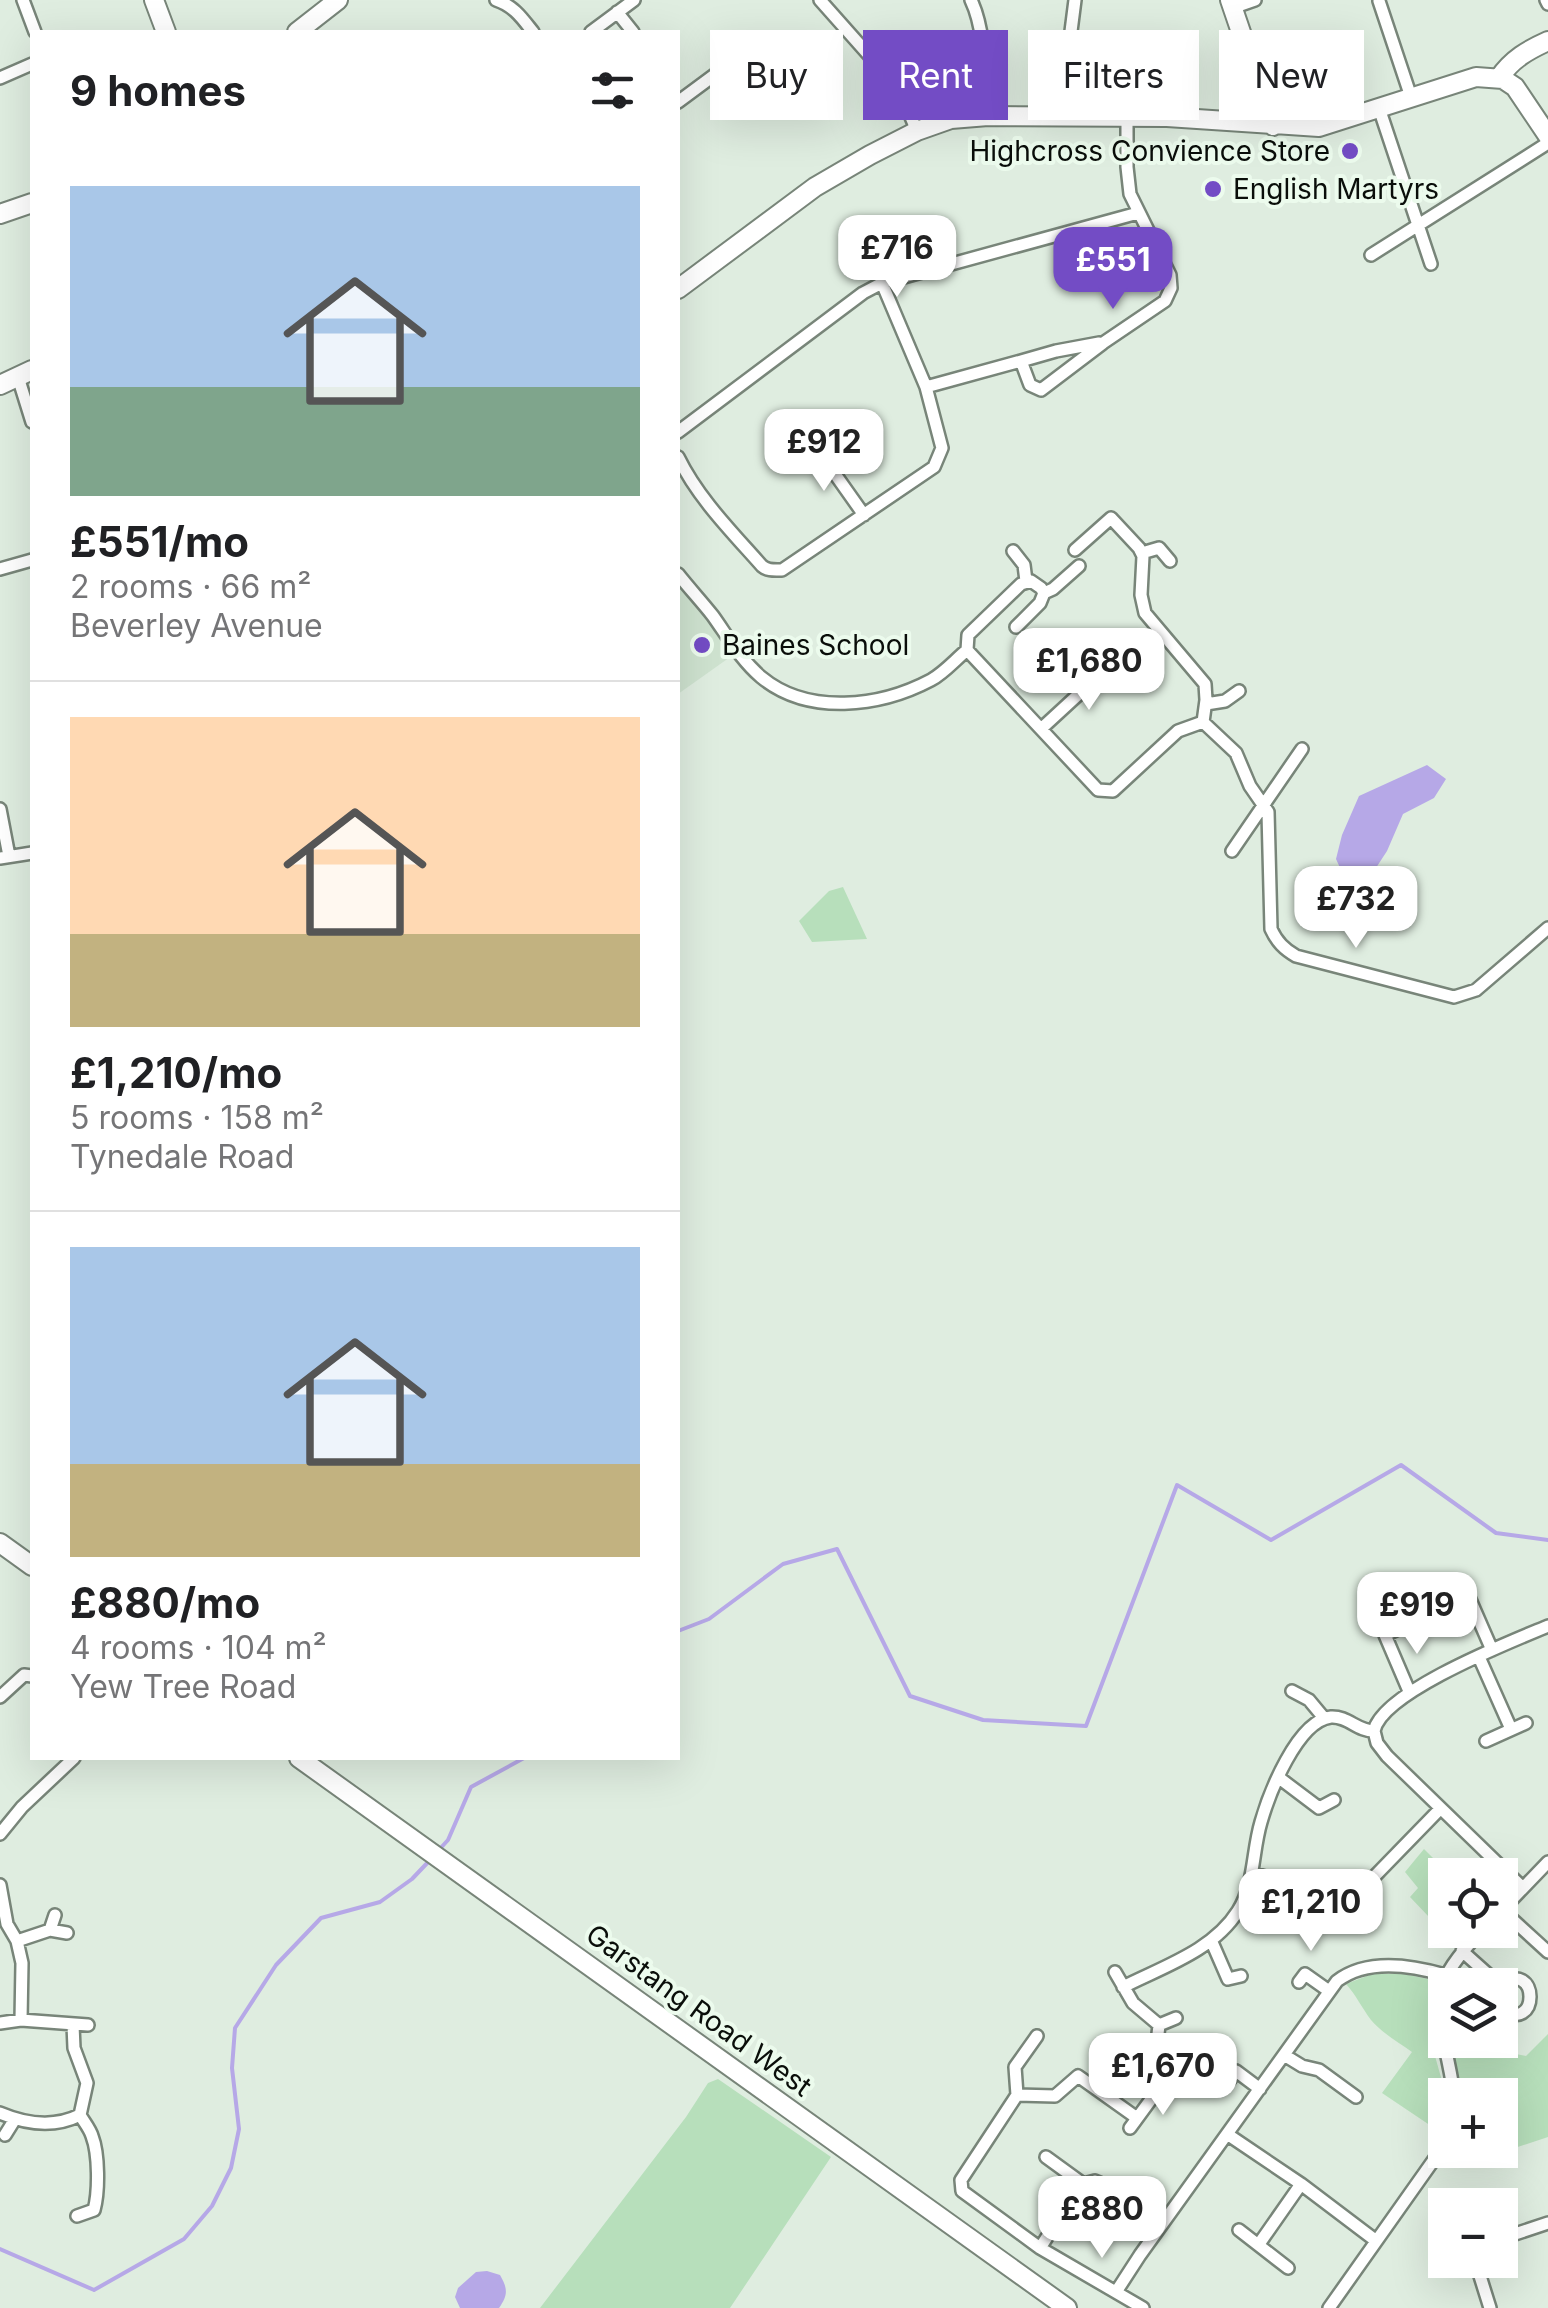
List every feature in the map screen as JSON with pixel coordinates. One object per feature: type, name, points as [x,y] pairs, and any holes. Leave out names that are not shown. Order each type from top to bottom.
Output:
[{"type":"main road","points":[[154,0],[165,30]]},
{"type":"main road","points":[[300,30],[338,0]]},
{"type":"main road","points":[[1231,4],[1273,126]]},
{"type":"main road","points":[[1499,78],[1519,56],[1548,41]]},
{"type":"main road","points":[[1199,119],[1318,127],[1476,77],[1499,78],[1522,94],[1548,140]]},
{"type":"main road","points":[[680,287],[816,187],[917,131],[949,120]]},
{"type":"main road","points":[[0,214],[30,204]]},
{"type":"main road","points":[[0,1543],[30,1565]]},
{"type":"main road","name":"Garstang Road West","points":[[303,1760],[1066,2308]]},
{"type":"street","points":[[23,0],[34,30]]},
{"type":"street","points":[[496,0],[518,12],[532,30]]},
{"type":"street","points":[[594,30],[634,0]]},
{"type":"street","points":[[820,0],[899,89],[917,131]]},
{"type":"street","points":[[970,0],[979,30]]},
{"type":"street","points":[[1071,30],[1075,0]]},
{"type":"street","points":[[1231,4],[1255,0]]},
{"type":"street","points":[[1379,1],[1411,97]]},
{"type":"street","points":[[617,12],[631,30]]},
{"type":"street","points":[[0,78],[30,65]]},
{"type":"street","points":[[680,95],[710,76]]},
{"type":"street","points":[[1379,108],[1431,264]]},
{"type":"street","points":[[1021,361],[1030,386],[1041,390],[1164,301],[1171,288],[1170,275],[1130,194],[1127,120]]},
{"type":"street","points":[[1372,255],[1548,140]]},
{"type":"street","points":[[680,430],[863,293],[882,283],[1138,213]]},
{"type":"street","points":[[680,460],[696,490],[767,570],[782,570],[934,466],[942,448],[926,387],[882,283]]},
{"type":"street","points":[[926,387],[1056,351],[1103,343]]},
{"type":"street","points":[[17,377],[30,416]]},
{"type":"street","points":[[818,450],[864,515]]},
{"type":"street","points":[[1075,550],[1122,508]]},
{"type":"street","points":[[1111,518],[1142,553],[1141,595],[1145,613],[1202,679],[1206,692],[1203,722]]},
{"type":"street","points":[[1142,553],[1159,548],[1170,561]]},
{"type":"street","points":[[1013,552],[1024,565],[1026,581]]},
{"type":"street","points":[[0,569],[30,561]]},
{"type":"street","points":[[1016,627],[1040,603],[1044,593],[1079,566]]},
{"type":"street","points":[[680,576],[744,661],[762,677],[785,692],[810,701],[837,704],[895,694],[930,680],[966,650],[968,634],[1026,581]]},
{"type":"street","points":[[1026,581],[1036,583],[1044,593]]},
{"type":"street","points":[[966,650],[1098,790],[1113,791],[1181,729],[1203,722]]},
{"type":"street","points":[[1042,728],[1083,691]]},
{"type":"street","points":[[1206,704],[1225,701],[1239,691]]},
{"type":"street","points":[[895,694],[902,707]]},
{"type":"street","points":[[1203,722],[1236,753],[1270,819],[1271,929],[1277,942],[1296,956],[1454,997],[1476,990],[1548,928]]},
{"type":"street","points":[[1232,851],[1302,749]]},
{"type":"street","points":[[0,808],[4,857],[30,853]]},
{"type":"street","points":[[1436,1611],[1468,1595],[1492,1650]]},
{"type":"street","points":[[1410,1691],[1385,1635],[1418,1620]]},
{"type":"street","points":[[1524,1888],[1387,1756],[1374,1731],[1381,1715],[1410,1691],[1548,1626]]},
{"type":"street","points":[[1479,1657],[1511,1729]]},
{"type":"street","points":[[0,1697],[24,1672]]},
{"type":"street","points":[[1292,1691],[1310,1700],[1324,1718]]},
{"type":"street","points":[[1123,1987],[1210,1940],[1237,1912],[1252,1873],[1261,1820],[1278,1777],[1298,1742],[1324,1718],[1342,1717],[1365,1731],[1374,1731]]},
{"type":"street","points":[[1486,1740],[1526,1723]]},
{"type":"street","points":[[0,1834],[37,1803],[72,1760]]},
{"type":"street","points":[[1278,1777],[1319,1813],[1334,1800]]},
{"type":"street","points":[[1337,1915],[1440,1809]]},
{"type":"street","points":[[1518,1894],[1548,1862]]},
{"type":"street","points":[[1252,1873],[1268,1878],[1276,1893],[1294,1892]]},
{"type":"street","points":[[0,1886],[3,1924],[17,1941],[22,1962],[21,2020]]},
{"type":"street","points":[[1351,1901],[1361,1910]]},
{"type":"street","points":[[50,1930],[55,1914]]},
{"type":"street","points":[[1518,1926],[1548,1952]]},
{"type":"street","points":[[17,1941],[50,1930],[67,1933]]},
{"type":"street","points":[[1210,1940],[1228,1979]]},
{"type":"street","points":[[1450,1968],[1465,1948]]},
{"type":"street","points":[[1462,1951],[1481,1968]]},
{"type":"street","points":[[1116,2292],[1337,1980],[1366,1966],[1428,1972]]},
{"type":"street","points":[[1115,1972],[1132,2003],[1159,2030],[1176,2018]]},
{"type":"street","points":[[1300,1982],[1305,1974],[1330,1991]]},
{"type":"street","points":[[1220,1991],[1228,1979],[1241,1976]]},
{"type":"street","points":[[1518,1980],[1528,1987],[1532,1998],[1528,2008],[1518,2014]]},
{"type":"street","points":[[0,2023],[21,2020],[88,2025]]},
{"type":"street","points":[[73,2025],[74,2048],[87,2083],[80,2115],[95,2146],[99,2214],[76,2216]]},
{"type":"street","points":[[1037,2036],[1015,2067],[1017,2095],[960,2184],[962,2191],[1040,2248],[1143,2308]]},
{"type":"street","points":[[1284,2055],[1318,2070],[1350,2098]]},
{"type":"street","points":[[1229,2081],[1236,2071],[1260,2088]]},
{"type":"street","points":[[1017,2095],[1055,2096],[1078,2076],[1134,2122],[1162,2083]]},
{"type":"street","points":[[0,2113],[52,2124],[80,2115]]},
{"type":"street","points":[[6,2134],[15,2119]]},
{"type":"street","points":[[1227,2134],[1375,2240]]},
{"type":"street","points":[[1046,2157],[1080,2185]]},
{"type":"street","points":[[1330,2308],[1428,2167]]},
{"type":"street","points":[[1040,2248],[1080,2185],[1095,2181],[1109,2187]]},
{"type":"street","points":[[1259,2244],[1301,2184]]},
{"type":"street","points":[[1518,2233],[1548,2223]]},
{"type":"street","points":[[1239,2230],[1288,2268]]},
{"type":"street","points":[[1481,2278],[1490,2308]]},
{"type":"shaded area","name":"Baines School","points":[[680,587],[719,635],[733,655],[680,693]]},
{"type":"shaded area","points":[[1427,765],[1446,779],[1434,798],[1403,814],[1387,851],[1355,900],[1336,859],[1359,796]]},
{"type":"shaded area","points":[[476,2272],[500,2275],[504,2284],[506,2292],[499,2308],[460,2308],[455,2297],[458,2288]]},
{"type":"green space","points":[[843,887],[867,939],[812,942],[799,921],[829,891]]},
{"type":"green space","points":[[1424,1849],[1433,1858],[1428,1858],[1428,1916],[1410,1897],[1418,1888],[1405,1872]]},
{"type":"green space","points":[[1372,1974],[1428,1979],[1428,2058],[1436,2058],[1441,2078],[1428,2078],[1428,2124],[1382,2093],[1412,2052],[1375,2025],[1346,1984]]},
{"type":"green space","points":[[1548,2034],[1548,2137],[1518,2147],[1518,2078],[1455,2078],[1451,2058],[1526,2056]]},
{"type":"green space","points":[[718,2079],[831,2157],[730,2308],[540,2308],[708,2083]]},
{"type":"waterway","points":[[680,1630],[709,1619],[783,1564],[837,1549],[910,1696],[983,1720],[1086,1726],[1177,1485],[1271,1540],[1401,1465],[1496,1533],[1548,1540]]},
{"type":"waterway","points":[[437,1852],[448,1840],[471,1787],[520,1760]]},
{"type":"waterway","points":[[0,2249],[94,2290],[184,2239],[212,2206],[231,2168],[239,2129],[232,2068],[235,2028],[276,1965],[321,1918],[380,1902],[412,1879],[431,1859]]},
{"type":"place","name":"Highcross Convience Store","points":[[1350,151]]},
{"type":"place","name":"English Martyrs","points":[[1213,189]]},
{"type":"place","name":"Baines School","points":[[702,645]]}]
